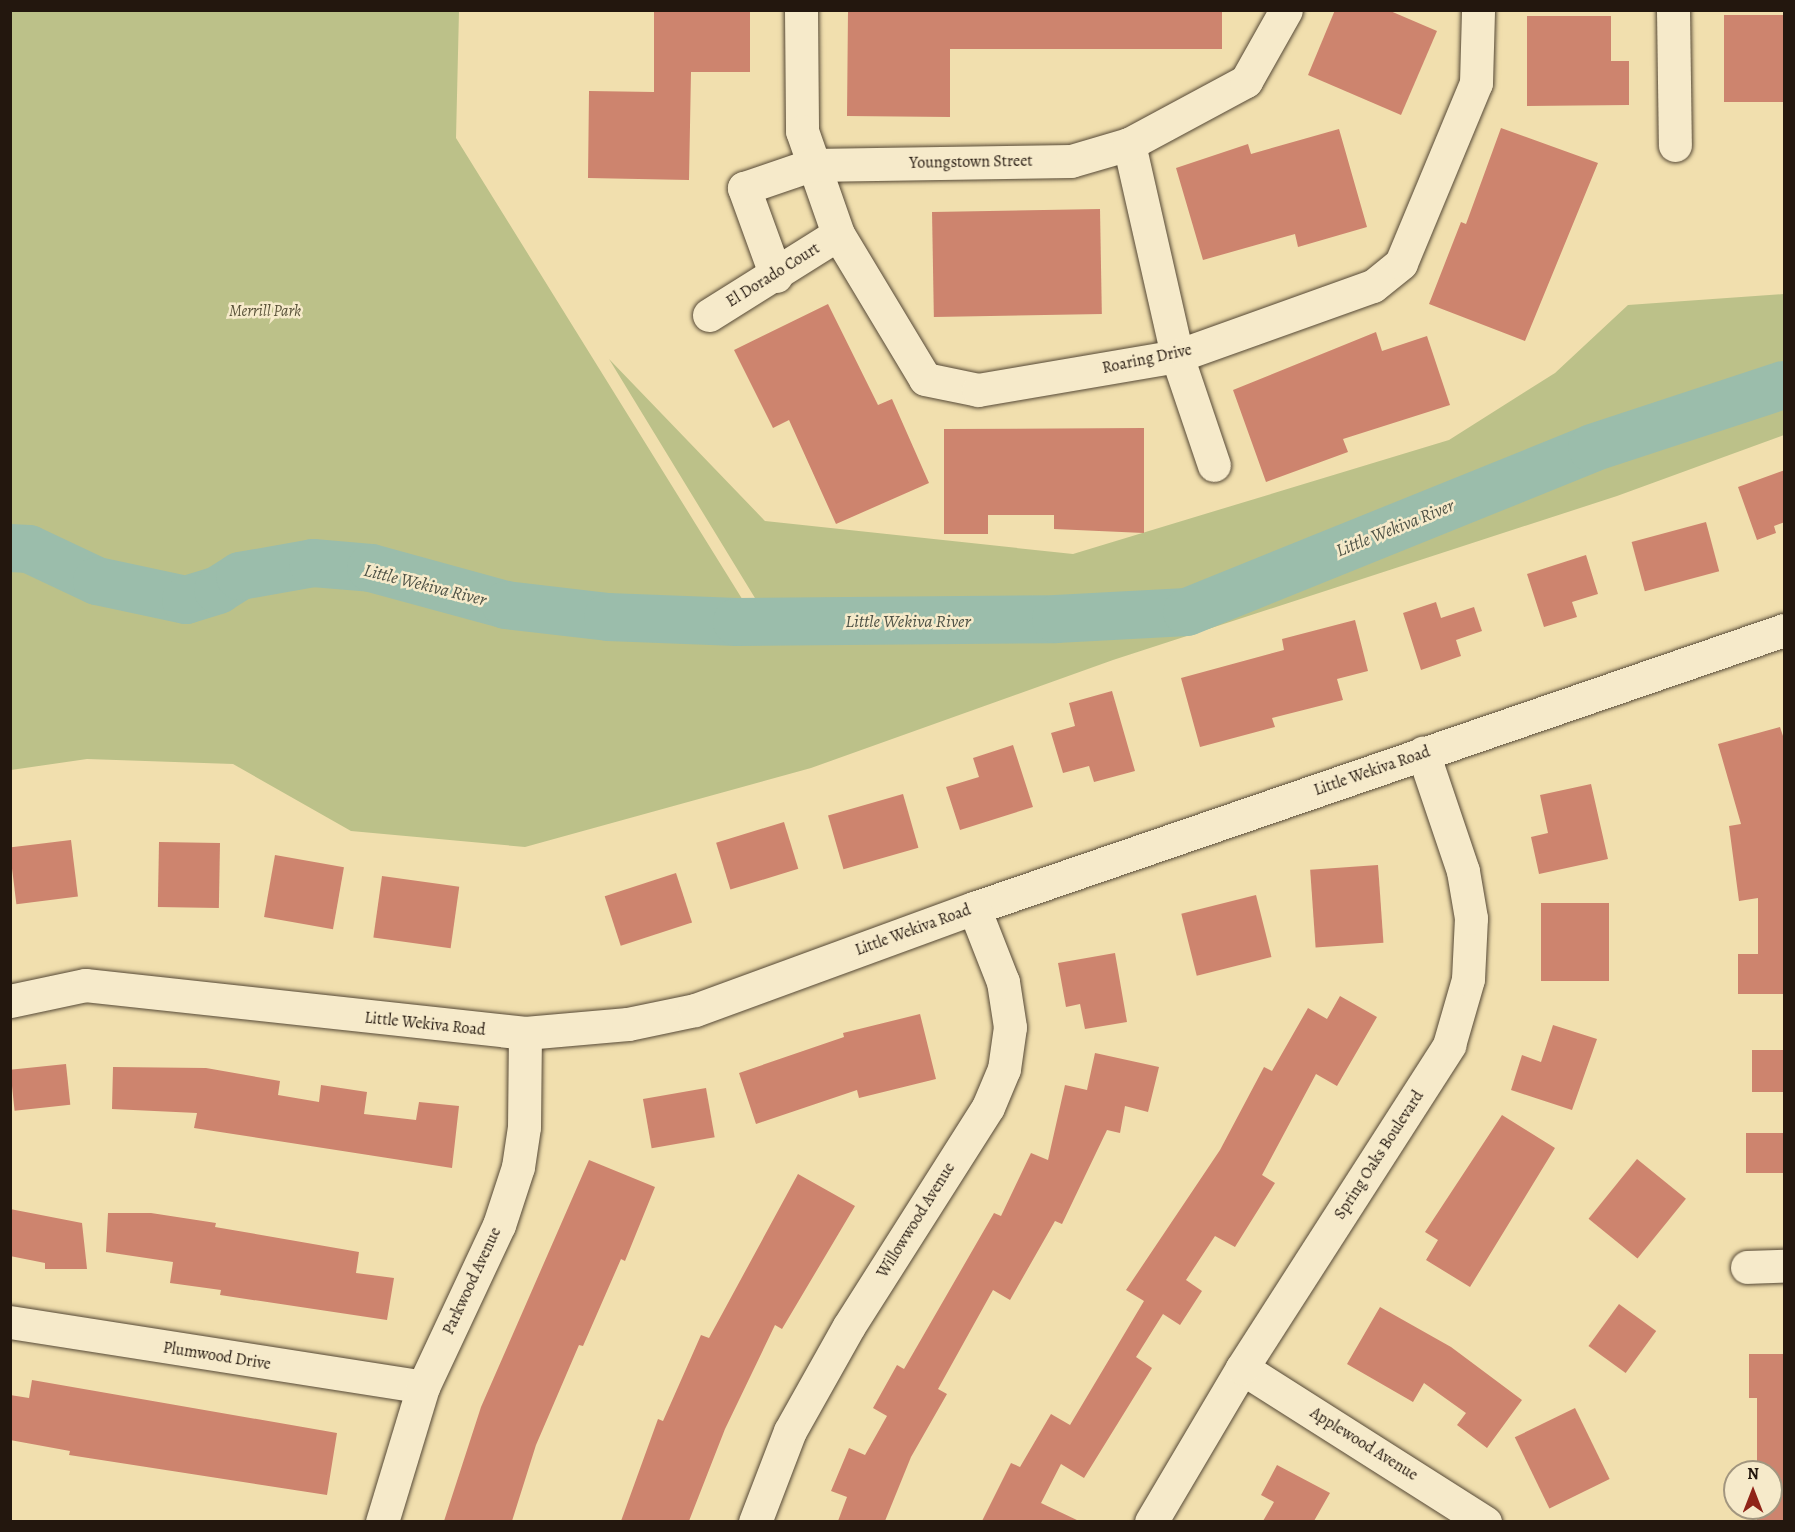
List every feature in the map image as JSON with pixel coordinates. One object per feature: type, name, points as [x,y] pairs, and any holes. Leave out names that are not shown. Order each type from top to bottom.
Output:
[{"type":"street","name":"Roaring Drive","points":[[801,10],[802,131],[811,165],[838,234],[925,379],[978,390],[1177,356],[1373,285],[1401,263],[1476,83],[1478,10]]},
{"type":"street","name":"Youngstown Street","points":[[776,276],[744,188],[811,165],[1071,161],[1129,144],[1246,81],[1286,10]]},
{"type":"street","points":[[1673,10],[1675,145]]},
{"type":"street","points":[[1129,144],[1177,356],[1214,465]]},
{"type":"street","name":"El Dorado Court","points":[[709,315],[776,276],[838,234]]},
{"type":"street","name":"Little Wekiva Road","points":[[10,1001],[85,985],[525,1033],[627,1024],[696,1010],[974,908],[1785,630]]},
{"type":"street","name":"Spring Oaks Boulevard","points":[[1151,1521],[1242,1368],[1449,1045],[1468,979],[1472,918],[1463,871],[1423,753]]},
{"type":"street","name":"Willowwood Avenue","points":[[755,1521],[790,1431],[849,1326],[988,1107],[1004,1069],[1010,1027],[1004,982],[974,908]]},
{"type":"street","name":"Parkwood Avenue","points":[[382,1521],[423,1387],[499,1225],[518,1167],[524,1127],[525,1033]]},
{"type":"street","points":[[1747,1267],[1785,1266]]},
{"type":"street","name":"Plumwood Drive","points":[[10,1322],[423,1387]]},
{"type":"street","name":"Applewood Avenue","points":[[1242,1368],[1485,1521]]},
{"type":"green space","name":"Merrill Park","points":[[10,11],[459,11],[456,138],[749,610],[648,610],[514,596],[370,566],[313,560],[234,575],[186,596],[98,578],[34,546],[11,544]]},
{"type":"green space","points":[[1784,294],[1784,435],[1617,496],[1113,660],[811,768],[525,847],[351,831],[233,764],[87,759],[11,770],[10,557],[31,559],[96,591],[184,609],[238,588],[313,574],[368,578],[513,609],[648,623],[755,621],[758,603],[609,359],[765,521],[1073,554],[1449,440],[1555,373],[1628,305]]},
{"type":"building","points":[[654,10],[750,10],[750,72],[691,72],[689,180],[588,178],[589,91],[654,92]]},
{"type":"building","points":[[848,10],[1222,10],[1222,49],[950,49],[950,117],[847,116]]},
{"type":"building","points":[[1335,10],[1388,10],[1437,31],[1401,115],[1308,75]]},
{"type":"building","points":[[1724,15],[1784,15],[1784,102],[1724,102]]},
{"type":"building","points":[[1527,16],[1611,16],[1611,61],[1629,61],[1629,105],[1527,106]]},
{"type":"building","points":[[1501,128],[1598,163],[1525,341],[1429,304],[1461,222],[1466,224]]},
{"type":"building","points":[[1339,129],[1367,227],[1298,247],[1295,234],[1203,260],[1176,168],[1248,144],[1251,154]]},
{"type":"building","points":[[1100,209],[1102,314],[934,317],[932,212]]},
{"type":"building","points":[[828,304],[878,405],[892,399],[929,483],[836,524],[789,420],[773,428],[734,350]]},
{"type":"building","points":[[1376,332],[1382,351],[1427,336],[1450,405],[1343,439],[1348,452],[1266,482],[1233,390]]},
{"type":"building","points":[[1144,428],[1144,533],[1054,529],[1054,515],[988,515],[988,534],[944,534],[944,429]]},
{"type":"building","points":[[1785,470],[1785,522],[1774,526],[1776,533],[1757,540],[1738,487]]},
{"type":"building","points":[[1706,522],[1719,571],[1645,591],[1632,542]]},
{"type":"building","points":[[1586,555],[1598,594],[1572,602],[1577,617],[1544,627],[1527,574]]},
{"type":"building","points":[[1436,602],[1441,618],[1474,607],[1482,631],[1456,640],[1461,656],[1421,670],[1403,613]]},
{"type":"building","points":[[1355,620],[1368,671],[1337,679],[1343,700],[1272,718],[1275,727],[1200,747],[1181,678],[1284,650],[1282,639]]},
{"type":"building","points":[[1112,691],[1135,771],[1094,782],[1089,766],[1063,773],[1051,733],[1075,726],[1069,703]]},
{"type":"building","points":[[1780,727],[1785,742],[1785,994],[1738,994],[1738,954],[1758,954],[1758,898],[1739,901],[1729,826],[1741,824],[1718,744]]},
{"type":"building","points":[[1013,745],[1033,807],[960,830],[946,787],[979,777],[973,758]]},
{"type":"building","points":[[1591,784],[1608,859],[1539,874],[1531,837],[1548,833],[1540,795]]},
{"type":"building","points":[[903,794],[918,848],[843,869],[828,815]]},
{"type":"building","points":[[784,822],[798,869],[730,890],[716,843]]},
{"type":"building","points":[[71,840],[78,897],[16,904],[10,847]]},
{"type":"building","points":[[159,842],[220,843],[219,908],[158,907]]},
{"type":"building","points":[[275,855],[344,867],[333,929],[264,917]]},
{"type":"building","points":[[1378,865],[1383,943],[1316,948],[1310,870]]},
{"type":"building","points":[[676,873],[692,922],[621,946],[605,896]]},
{"type":"building","points":[[382,876],[459,887],[451,948],[373,937]]},
{"type":"building","points":[[1256,895],[1271,957],[1197,976],[1181,914]]},
{"type":"building","points":[[1541,903],[1609,903],[1609,981],[1541,981]]},
{"type":"building","points":[[1115,953],[1127,1022],[1085,1029],[1080,1004],[1066,1007],[1058,963]]},
{"type":"building","points":[[1340,996],[1377,1017],[1337,1086],[1316,1074],[1262,1175],[1275,1183],[1235,1247],[1215,1236],[1186,1280],[1202,1291],[1180,1325],[1163,1314],[1136,1357],[1152,1368],[1084,1478],[1061,1464],[1041,1503],[1079,1521],[982,1521],[1011,1463],[1020,1467],[1051,1414],[1070,1425],[1144,1301],[1126,1290],[1220,1150],[1264,1067],[1272,1071],[1308,1008],[1327,1019]]},
{"type":"building","points":[[920,1014],[936,1079],[859,1098],[857,1090],[756,1124],[739,1073],[844,1037],[843,1033]]},
{"type":"building","points":[[1553,1025],[1597,1039],[1572,1110],[1511,1090],[1522,1055],[1541,1062]]},
{"type":"building","points":[[1752,1050],[1784,1050],[1784,1092],[1752,1092]]},
{"type":"building","points":[[1095,1053],[1159,1067],[1148,1112],[1125,1106],[1120,1133],[1107,1130],[1062,1224],[1055,1221],[1010,1300],[993,1290],[938,1389],[947,1394],[911,1457],[885,1521],[838,1521],[847,1497],[831,1491],[849,1448],[865,1455],[887,1416],[873,1408],[897,1365],[904,1369],[994,1213],[1001,1216],[1031,1153],[1048,1160],[1065,1085],[1087,1090]]},
{"type":"building","points":[[66,1064],[70,1105],[15,1111],[10,1070]]},
{"type":"building","points":[[113,1067],[206,1068],[280,1081],[278,1095],[319,1102],[321,1085],[367,1092],[364,1114],[416,1120],[419,1102],[459,1106],[452,1168],[194,1128],[197,1113],[112,1109]]},
{"type":"building","points":[[706,1088],[715,1137],[652,1148],[643,1099]]},
{"type":"building","points":[[1502,1115],[1555,1148],[1470,1287],[1426,1260],[1438,1240],[1425,1232]]},
{"type":"building","points":[[1746,1133],[1784,1133],[1784,1173],[1746,1173]]},
{"type":"building","points":[[1637,1159],[1686,1199],[1638,1258],[1589,1219]]},
{"type":"building","points":[[589,1160],[655,1187],[625,1261],[621,1259],[583,1346],[579,1345],[536,1445],[512,1521],[444,1521],[481,1407]]},
{"type":"building","points":[[798,1174],[855,1206],[782,1329],[775,1325],[725,1429],[689,1521],[621,1521],[658,1419],[663,1421],[701,1335],[709,1338]]},
{"type":"building","points":[[10,1209],[82,1223],[87,1269],[45,1269],[45,1263],[10,1256]]},
{"type":"building","points":[[108,1213],[151,1213],[216,1223],[215,1227],[359,1252],[356,1273],[394,1278],[387,1320],[220,1295],[221,1290],[170,1283],[173,1262],[106,1252]]},
{"type":"building","points":[[1619,1304],[1656,1331],[1626,1373],[1588,1346]]},
{"type":"building","points":[[1380,1307],[1451,1347],[1522,1400],[1487,1448],[1457,1425],[1466,1413],[1424,1383],[1413,1402],[1347,1364]]},
{"type":"building","points":[[1749,1354],[1785,1354],[1785,1521],[1757,1521],[1783,1520],[1783,1460],[1757,1460],[1757,1398],[1749,1398]]},
{"type":"building","points":[[32,1380],[337,1433],[327,1495],[69,1455],[70,1451],[10,1440],[10,1395],[29,1398]]},
{"type":"building","points":[[1575,1408],[1610,1479],[1549,1508],[1515,1437]]},
{"type":"building","points":[[1277,1465],[1330,1493],[1314,1521],[1263,1521],[1274,1502],[1261,1495]]},
{"type":"waterway","name":"Little Wekiva River","points":[[10,548],[29,549],[97,581],[186,600],[218,590],[240,576],[313,563],[371,568],[506,605],[608,617],[737,622],[1056,619],[1187,612],[1592,448],[1784,385]]}]
